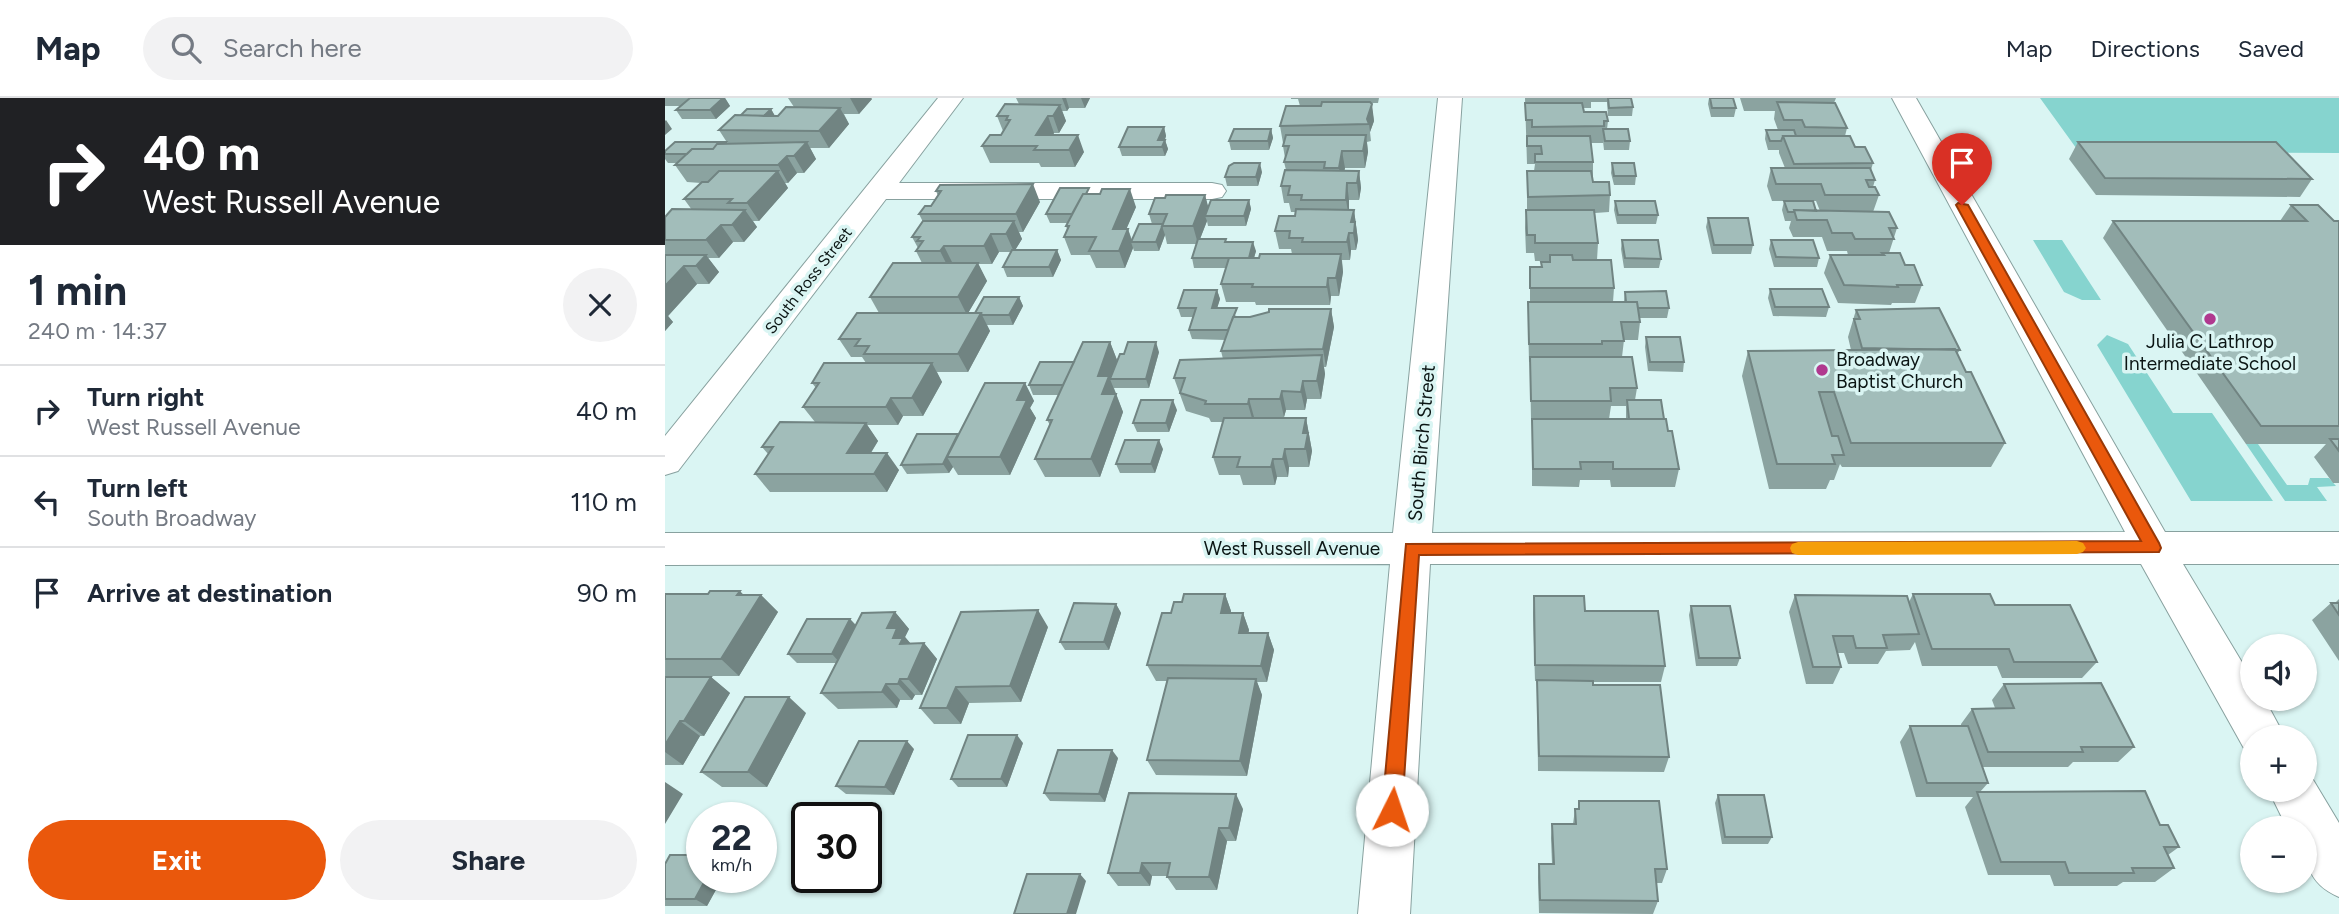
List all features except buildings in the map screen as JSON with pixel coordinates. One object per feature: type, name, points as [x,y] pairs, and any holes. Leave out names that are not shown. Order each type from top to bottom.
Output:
[{"type":"street","name":"South Ross Street","points":[[665,462],[951,98]]},
{"type":"street","name":"South Birch Street","points":[[1384,914],[1411,548],[1450,98]]},
{"type":"street","points":[[1904,98],[2153,548],[2255,725]]},
{"type":"street","points":[[879,191],[1212,191]]},
{"type":"street","name":"West Russell Avenue","points":[[665,549],[2339,548]]},
{"type":"street","points":[[2299,802],[2339,871]]},
{"type":"shaded area","points":[[2040,98],[2339,98],[2339,153],[2079,152]]},
{"type":"shaded area","points":[[2033,240],[2062,240],[2101,300],[2082,300],[2064,292]]},
{"type":"shaded area","points":[[2107,335],[2128,344],[2173,413],[2212,413],[2273,501],[2191,501],[2097,345]]},
{"type":"shaded area","points":[[2246,444],[2258,444],[2287,485],[2308,485],[2310,478],[2329,478],[2336,486],[2317,487],[2327,501],[2285,501]]},
{"type":"slow traffic","points":[[1798,548],[2077,548]]},
{"type":"place","name":"Julia C Lathrop Intermediate School","points":[[2210,319]]},
{"type":"place","name":"Broadway Baptist Church","points":[[1822,370]]},
{"type":"route","points":[[1392,810],[1411,548],[2153,548],[1962,205]]}]
